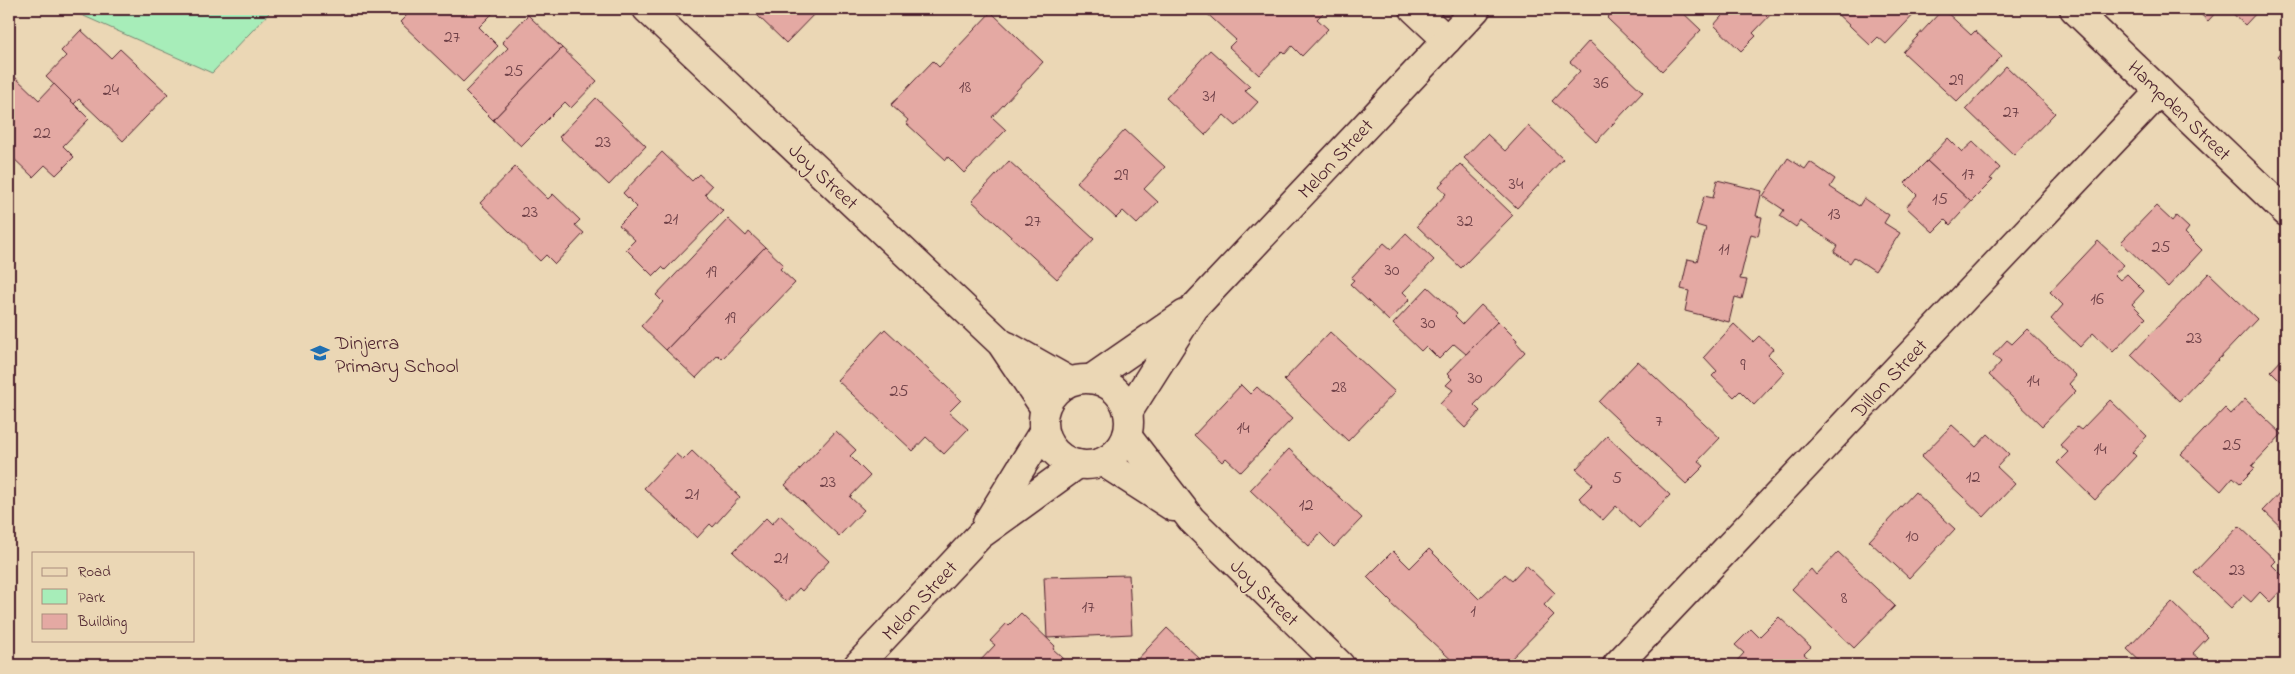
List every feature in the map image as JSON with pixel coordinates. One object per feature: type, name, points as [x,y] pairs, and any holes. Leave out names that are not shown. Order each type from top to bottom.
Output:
[{"type":"street","name":"Joy Street","points":[[647,9],[1001,343],[1044,420]]},
{"type":"street","points":[[1414,9],[1447,40]]},
{"type":"street","name":"Melon Street","points":[[1128,424],[1194,308],[1476,9]]},
{"type":"street","name":"Hampden Street","points":[[2074,9],[2286,212]]},
{"type":"street","name":"Dillon Street","points":[[1618,665],[2160,91]]},
{"type":"street","name":"Melon Street","points":[[1080,380],[1194,308]]},
{"type":"street","name":"Joy Street","points":[[1001,343],[1080,380]]},
{"type":"street","points":[[1080,380],[1099,380],[1112,387],[1122,398],[1128,424],[1121,447],[1090,463],[1056,454],[1044,420],[1054,392],[1080,380]]},
{"type":"street","name":"Melon Street","points":[[980,535],[1044,420]]},
{"type":"street","name":"Joy Street","points":[[1128,424],[1191,519],[1340,665]]},
{"type":"street","name":"Joy Street","points":[[1090,463],[1191,519]]},
{"type":"street","name":"Melon Street","points":[[858,665],[980,535],[1090,463]]},
{"type":"green space","points":[[68,9],[141,9],[146,11],[148,9],[264,9],[269,13],[212,73]]},
{"type":"building","points":[[413,9],[497,9],[479,27],[498,46],[463,82],[400,22]]},
{"type":"building","points":[[757,9],[819,9],[786,43],[756,14],[759,10]]},
{"type":"building","points":[[1202,9],[1327,9],[1317,19],[1328,29],[1302,56],[1292,46],[1285,54],[1282,51],[1259,75],[1229,47],[1236,40]]},
{"type":"building","points":[[1616,9],[1679,9],[1701,30],[1662,71],[1607,18]]},
{"type":"building","points":[[1728,9],[1776,9],[1753,33],[1756,36],[1741,51],[1714,25]]},
{"type":"building","points":[[1832,9],[1919,9],[1886,44],[1878,37],[1870,45]]},
{"type":"building","points":[[1943,9],[1971,35],[1975,31],[2002,56],[1957,102],[1903,52]]},
{"type":"building","points":[[2195,9],[2219,9],[2208,21]]},
{"type":"building","points":[[2228,9],[2260,9],[2245,25]]},
{"type":"building","points":[[991,12],[1043,62],[992,117],[1006,130],[964,173],[948,157],[946,160],[906,123],[908,120],[891,105],[933,61],[939,67]]},
{"type":"building","points":[[528,15],[562,48],[493,120],[465,92],[508,48],[502,42]]},
{"type":"building","points":[[81,30],[111,58],[120,49],[168,94],[123,141],[79,99],[74,104],[46,77],[66,56],[61,51]]},
{"type":"building","points":[[1589,41],[1643,92],[1596,142],[1552,101],[1580,71],[1570,62]]},
{"type":"building","points":[[2286,47],[2286,66],[2277,57]]},
{"type":"building","points":[[562,48],[597,81],[571,108],[565,102],[521,146],[493,120]]},
{"type":"building","points":[[1210,50],[1250,86],[1245,91],[1258,102],[1236,126],[1224,115],[1205,135],[1166,98]]},
{"type":"building","points":[[2006,66],[2055,113],[2014,155],[1966,109]]},
{"type":"building","points":[[14,76],[39,100],[54,84],[89,119],[63,146],[74,157],[56,175],[45,165],[33,177],[9,154],[9,82]]},
{"type":"building","points":[[596,98],[646,146],[609,185],[559,137]]},
{"type":"building","points":[[1528,126],[1563,159],[1517,208],[1464,158],[1487,134],[1505,151]]},
{"type":"building","points":[[1125,130],[1165,167],[1144,189],[1158,202],[1137,224],[1123,211],[1116,218],[1077,182]]},
{"type":"building","points":[[1948,138],[1962,152],[1973,142],[2000,168],[1990,179],[1993,180],[1971,202],[1927,161]]},
{"type":"building","points":[[662,152],[692,181],[699,174],[712,186],[705,194],[723,211],[665,270],[662,267],[653,276],[626,249],[635,240],[619,225],[637,207],[623,193]]},
{"type":"building","points":[[1788,158],[1805,169],[1810,162],[1835,179],[1830,187],[1859,206],[1864,198],[1889,215],[1884,223],[1900,233],[1875,271],[1854,257],[1850,263],[1834,252],[1838,246],[1800,221],[1796,227],[1780,216],[1784,210],[1763,196]]},
{"type":"building","points":[[1009,161],[1094,239],[1057,279],[972,201]]},
{"type":"building","points":[[1927,161],[1971,202],[1950,225],[1945,220],[1933,232],[1906,207],[1917,195],[1905,183]]},
{"type":"building","points":[[1460,164],[1513,215],[1461,268],[1417,226],[1446,194],[1439,186]]},
{"type":"building","points":[[515,167],[548,199],[553,194],[580,220],[575,225],[584,233],[555,264],[546,255],[540,261],[480,203]]},
{"type":"building","points":[[1717,180],[1762,191],[1756,216],[1762,217],[1758,236],[1751,234],[1740,279],[1747,280],[1742,299],[1735,297],[1729,322],[1685,311],[1689,291],[1681,289],[1688,259],[1697,261],[1706,228],[1696,225],[1704,196],[1713,198]]},
{"type":"building","points":[[2156,206],[2172,221],[2176,216],[2189,228],[2185,233],[2202,250],[2168,287],[2121,242]]},
{"type":"building","points":[[728,219],[746,236],[749,232],[765,247],[666,350],[641,326],[663,302],[656,295]]},
{"type":"building","points":[[1406,233],[1434,260],[1403,292],[1410,299],[1389,321],[1350,284],[1354,280],[1351,278],[1384,243],[1391,249]]},
{"type":"building","points":[[2098,241],[2124,265],[2114,274],[2120,280],[2127,274],[2144,291],[2132,304],[2146,318],[2113,352],[2093,333],[2080,347],[2051,319],[2063,305],[2050,292]]},
{"type":"building","points":[[765,247],[784,265],[780,269],[795,283],[722,359],[718,355],[696,378],[666,350]]},
{"type":"building","points":[[2209,273],[2257,319],[2179,401],[2131,355]]},
{"type":"building","points":[[1428,287],[1457,314],[1455,316],[1463,324],[1481,305],[1498,321],[1466,354],[1454,344],[1439,359],[1426,346],[1421,351],[1393,324]]},
{"type":"building","points":[[1498,321],[1517,340],[1516,342],[1525,352],[1474,405],[1480,411],[1465,428],[1440,404],[1453,390],[1446,385],[1452,379],[1447,374]]},
{"type":"building","points":[[1734,324],[1753,342],[1759,336],[1773,349],[1768,355],[1785,372],[1754,405],[1740,391],[1734,397],[1712,376],[1717,371],[1704,357]]},
{"type":"building","points":[[885,329],[961,400],[949,412],[968,429],[944,454],[926,437],[913,451],[837,380]]},
{"type":"building","points":[[2027,329],[2076,376],[2069,384],[2076,391],[2042,426],[1989,375],[2001,362],[1993,355],[2007,340],[2012,344]]},
{"type":"building","points":[[1330,332],[1395,392],[1348,441],[1284,380]]},
{"type":"building","points":[[2286,355],[2286,394],[2281,389],[2285,385],[2271,371]]},
{"type":"building","points":[[1638,361],[1720,438],[1698,461],[1704,466],[1686,484],[1599,402]]},
{"type":"building","points":[[1241,385],[1250,394],[1257,387],[1292,419],[1241,472],[1226,458],[1222,462],[1194,435]]},
{"type":"building","points":[[2245,399],[2282,434],[2252,466],[2255,468],[2240,483],[2233,477],[2221,491],[2181,454],[2225,408],[2231,414]]},
{"type":"building","points":[[2110,400],[2147,436],[2132,452],[2136,456],[2095,500],[2057,463],[2068,452],[2060,445],[2077,427],[2081,430]]},
{"type":"building","points":[[1952,425],[1976,447],[1988,434],[2009,454],[1997,467],[2015,484],[1984,517],[1921,457]]},
{"type":"building","points":[[836,431],[856,450],[850,456],[870,476],[850,497],[864,510],[839,536],[785,485]]},
{"type":"building","points":[[1607,436],[1670,495],[1639,528],[1616,506],[1603,520],[1579,498],[1593,484],[1576,469]]},
{"type":"building","points":[[1289,449],[1362,518],[1334,547],[1320,533],[1309,546],[1250,490]]},
{"type":"building","points":[[692,451],[740,497],[713,527],[710,524],[697,538],[644,488],[676,454],[683,460]]},
{"type":"building","points":[[2286,486],[2286,532],[2263,510]]},
{"type":"building","points":[[1915,492],[1955,529],[1909,578],[1869,541]]},
{"type":"building","points":[[780,515],[829,561],[802,591],[799,588],[786,602],[733,552],[766,518],[772,524]]},
{"type":"building","points":[[2239,526],[2276,561],[2272,565],[2286,579],[2286,585],[2270,602],[2260,592],[2251,602],[2243,595],[2231,608],[2194,573]]},
{"type":"building","points":[[1429,549],[1479,599],[1505,574],[1512,580],[1526,565],[1555,593],[1544,605],[1554,615],[1505,665],[1457,665],[1391,604],[1392,602],[1367,577],[1393,551],[1410,568]]},
{"type":"building","points":[[1838,552],[1895,606],[1854,648],[1792,589],[1811,569],[1816,575]]},
{"type":"building","points":[[1129,575],[1132,634],[1047,638],[1044,577]]},
{"type":"building","points":[[2172,602],[2208,637],[2193,653],[2199,658],[2192,665],[2144,665],[2127,649]]},
{"type":"building","points":[[1021,613],[1055,646],[1053,649],[1063,658],[1056,665],[982,665],[979,662],[995,645],[990,641],[1007,623],[1009,625]]},
{"type":"building","points":[[1779,617],[1811,647],[1804,654],[1816,665],[1733,665],[1744,653],[1735,645],[1751,629],[1759,637]]},
{"type":"building","points":[[1167,628],[1200,659],[1197,663],[1199,665],[1132,665]]},
{"type":"place","name":"Dinjerra Primary School","points":[[320,353]]}]
